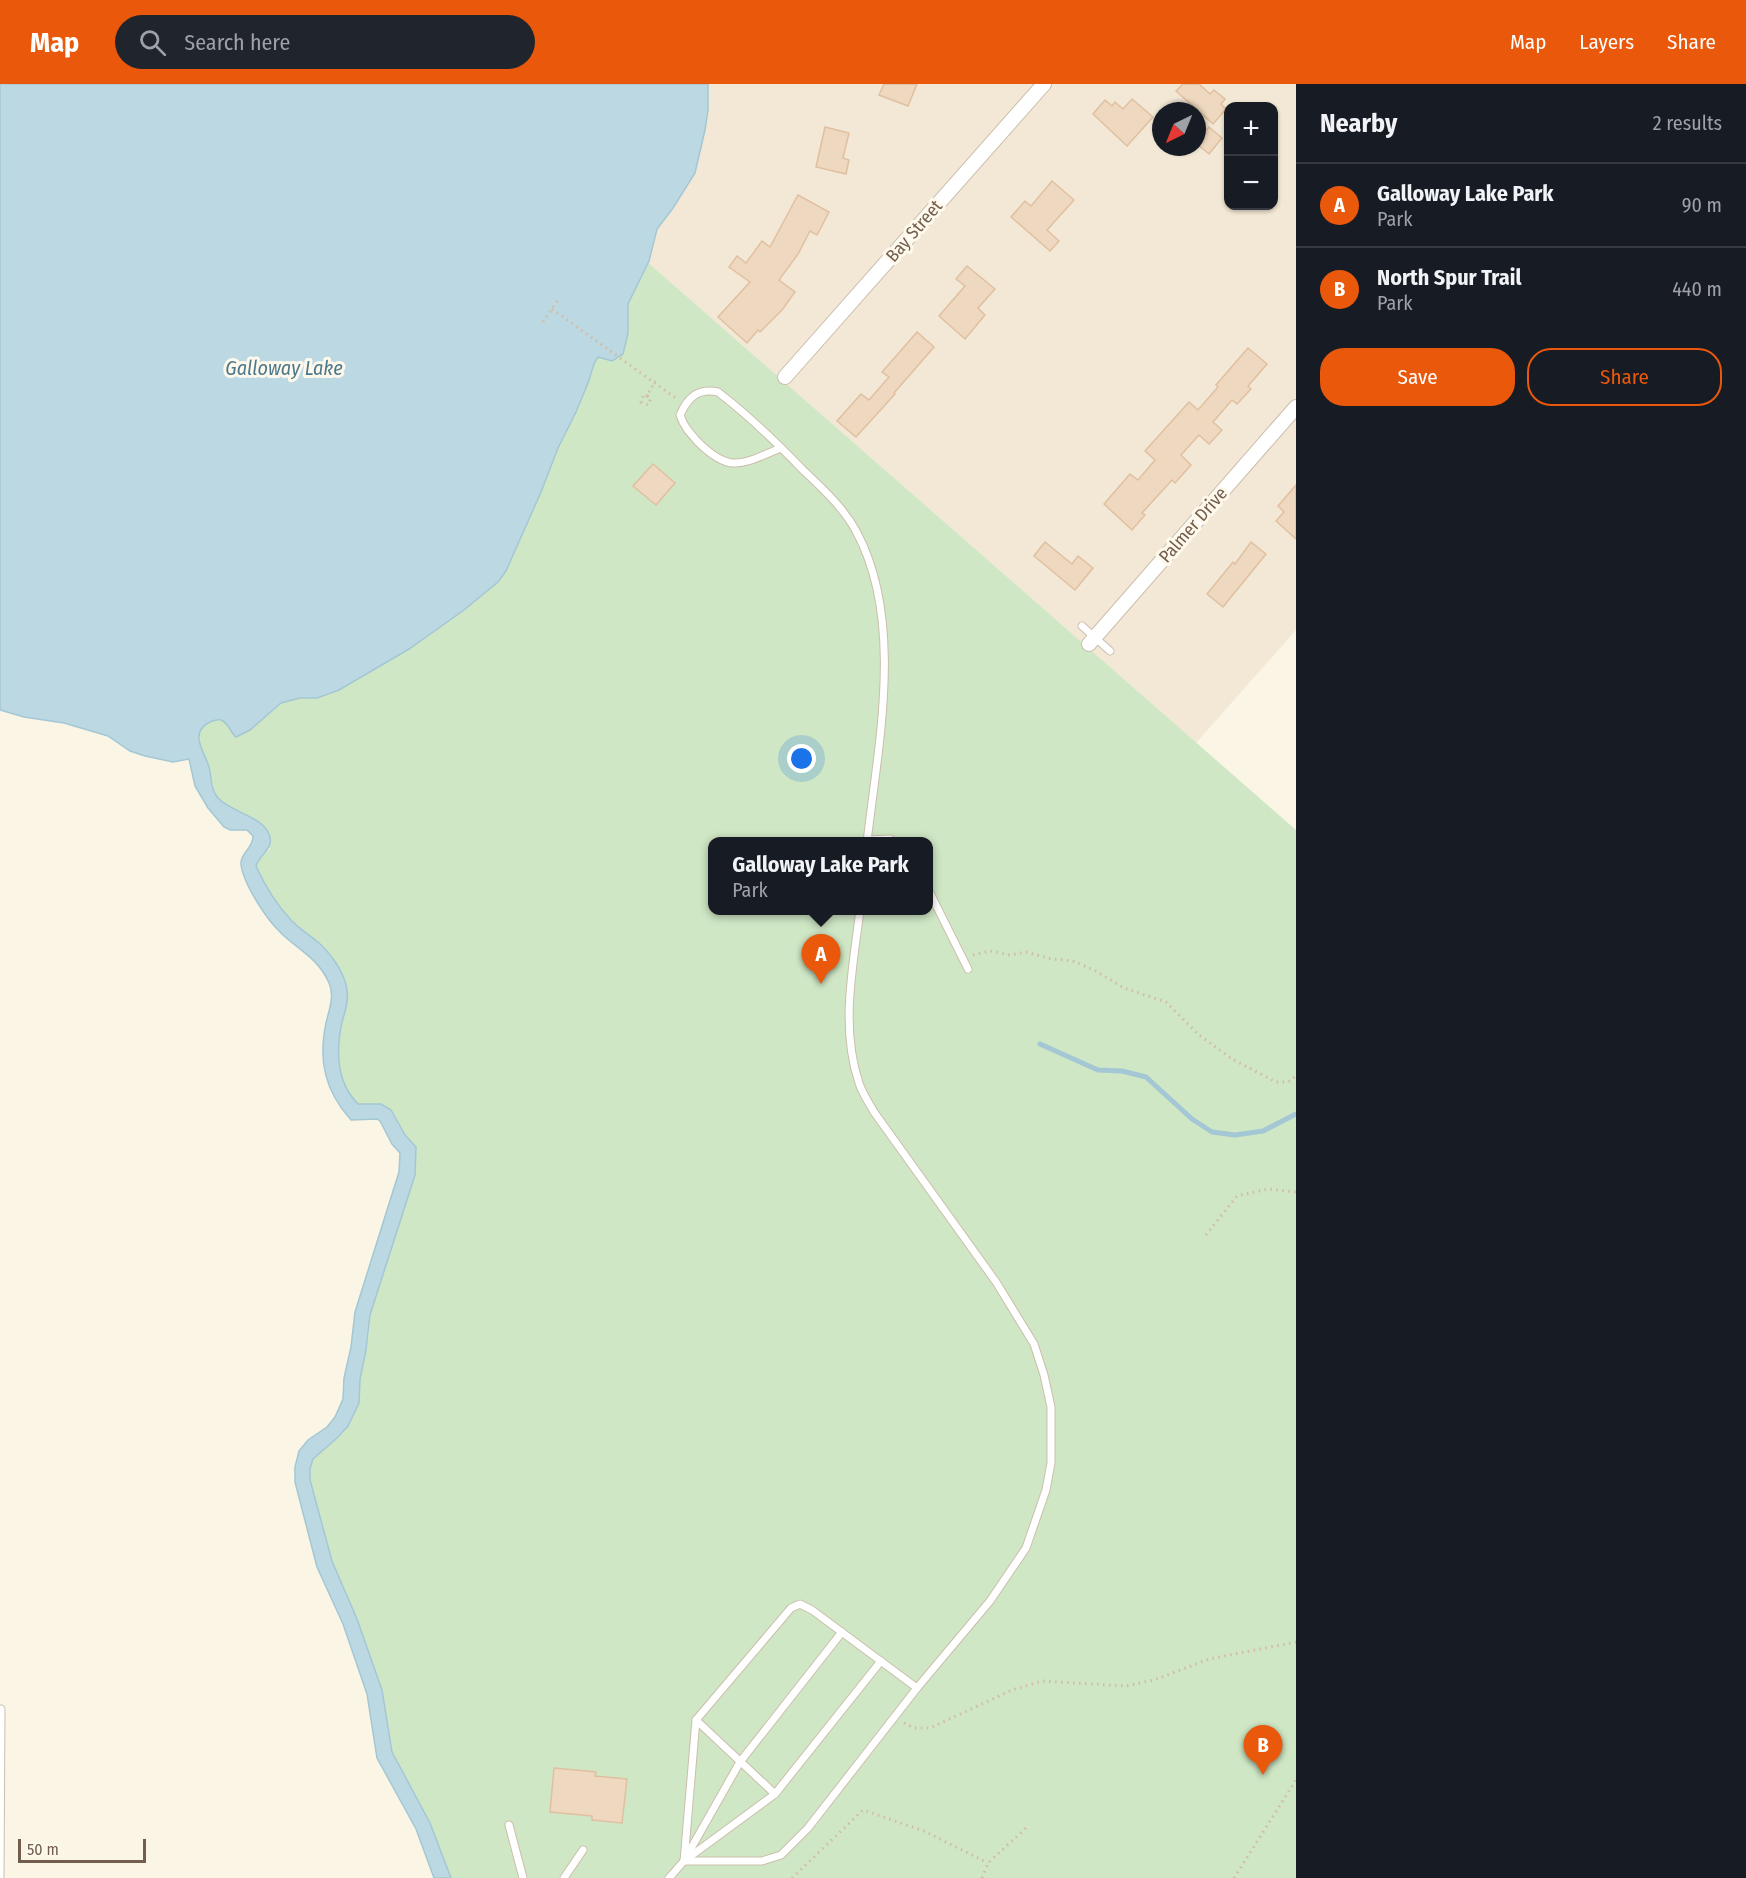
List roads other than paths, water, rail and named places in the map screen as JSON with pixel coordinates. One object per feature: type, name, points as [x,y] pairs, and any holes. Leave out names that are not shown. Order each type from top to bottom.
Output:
[{"type":"street","name":"Bay Street","points":[[785,377],[1044,84]]},
{"type":"street","name":"Palmer Drive","points":[[1092,641],[1296,407]]},
{"type":"lane","points":[[782,448],[744,462],[727,463],[710,454],[683,426],[680,416],[685,405],[696,394],[706,389],[718,392],[782,448],[837,504],[856,531],[873,577],[882,621],[885,665],[884,699],[868,837]]},
{"type":"lane","points":[[1082,626],[1092,641],[1110,651]]},
{"type":"lane","points":[[933,899],[968,969]]},
{"type":"lane","points":[[684,1861],[762,1861],[781,1855],[808,1828],[917,1688],[990,1601],[1026,1548],[1046,1490],[1051,1463],[1051,1407],[1034,1344],[996,1282],[874,1112],[859,1084],[852,1056],[849,1003],[859,915]]},
{"type":"lane","points":[[684,1861],[696,1720],[791,1608],[800,1604],[812,1610],[917,1688]]},
{"type":"lane","points":[[669,1878],[684,1861],[740,1762],[842,1632]]},
{"type":"lane","points":[[684,1861],[775,1794],[881,1661]]},
{"type":"lane","points":[[0,1878],[1,1709]]},
{"type":"lane","points":[[696,1720],[775,1794]]},
{"type":"lane","points":[[509,1825],[524,1878]]},
{"type":"lane","points":[[564,1878],[583,1850]]},
{"type":"water","name":"Galloway Lake","points":[[0,84],[708,84],[708,110],[695,173],[657,229],[649,261],[628,304],[628,333],[623,354],[612,361],[598,357],[594,364],[541,492],[506,571],[498,582],[464,610],[409,649],[339,690],[317,698],[300,698],[281,703],[250,730],[236,737],[224,721],[214,720],[202,727],[199,738],[215,795],[224,803],[260,823],[269,834],[269,847],[256,866],[267,888],[291,920],[328,953],[337,964],[346,984],[347,998],[339,1044],[340,1065],[345,1086],[358,1104],[381,1104],[391,1110],[405,1135],[416,1147],[415,1175],[370,1315],[360,1379],[359,1403],[348,1426],[313,1459],[310,1480],[332,1561],[357,1619],[382,1690],[392,1752],[430,1823],[451,1878],[434,1878],[416,1829],[377,1758],[367,1694],[343,1624],[317,1567],[295,1482],[295,1467],[299,1451],[308,1440],[327,1427],[335,1417],[343,1399],[344,1378],[351,1347],[355,1312],[399,1172],[400,1153],[392,1144],[380,1121],[377,1119],[351,1120],[335,1098],[326,1075],[323,1050],[331,998],[329,983],[320,967],[276,928],[263,911],[246,881],[241,864],[242,857],[251,844],[253,836],[247,830],[230,830],[224,827],[208,808],[195,786],[189,759],[173,762],[145,756],[130,751],[108,736],[64,723],[24,717],[0,710]]},
{"type":"waterway","points":[[1040,1044],[1098,1070],[1122,1071],[1146,1077],[1192,1119],[1212,1132],[1235,1135],[1263,1131],[1296,1114]]},
{"type":"place","name":"Galloway Lake Park","points":[[821,984]]},
{"type":"place","name":"North Spur Trail","points":[[1263,1775]]}]
